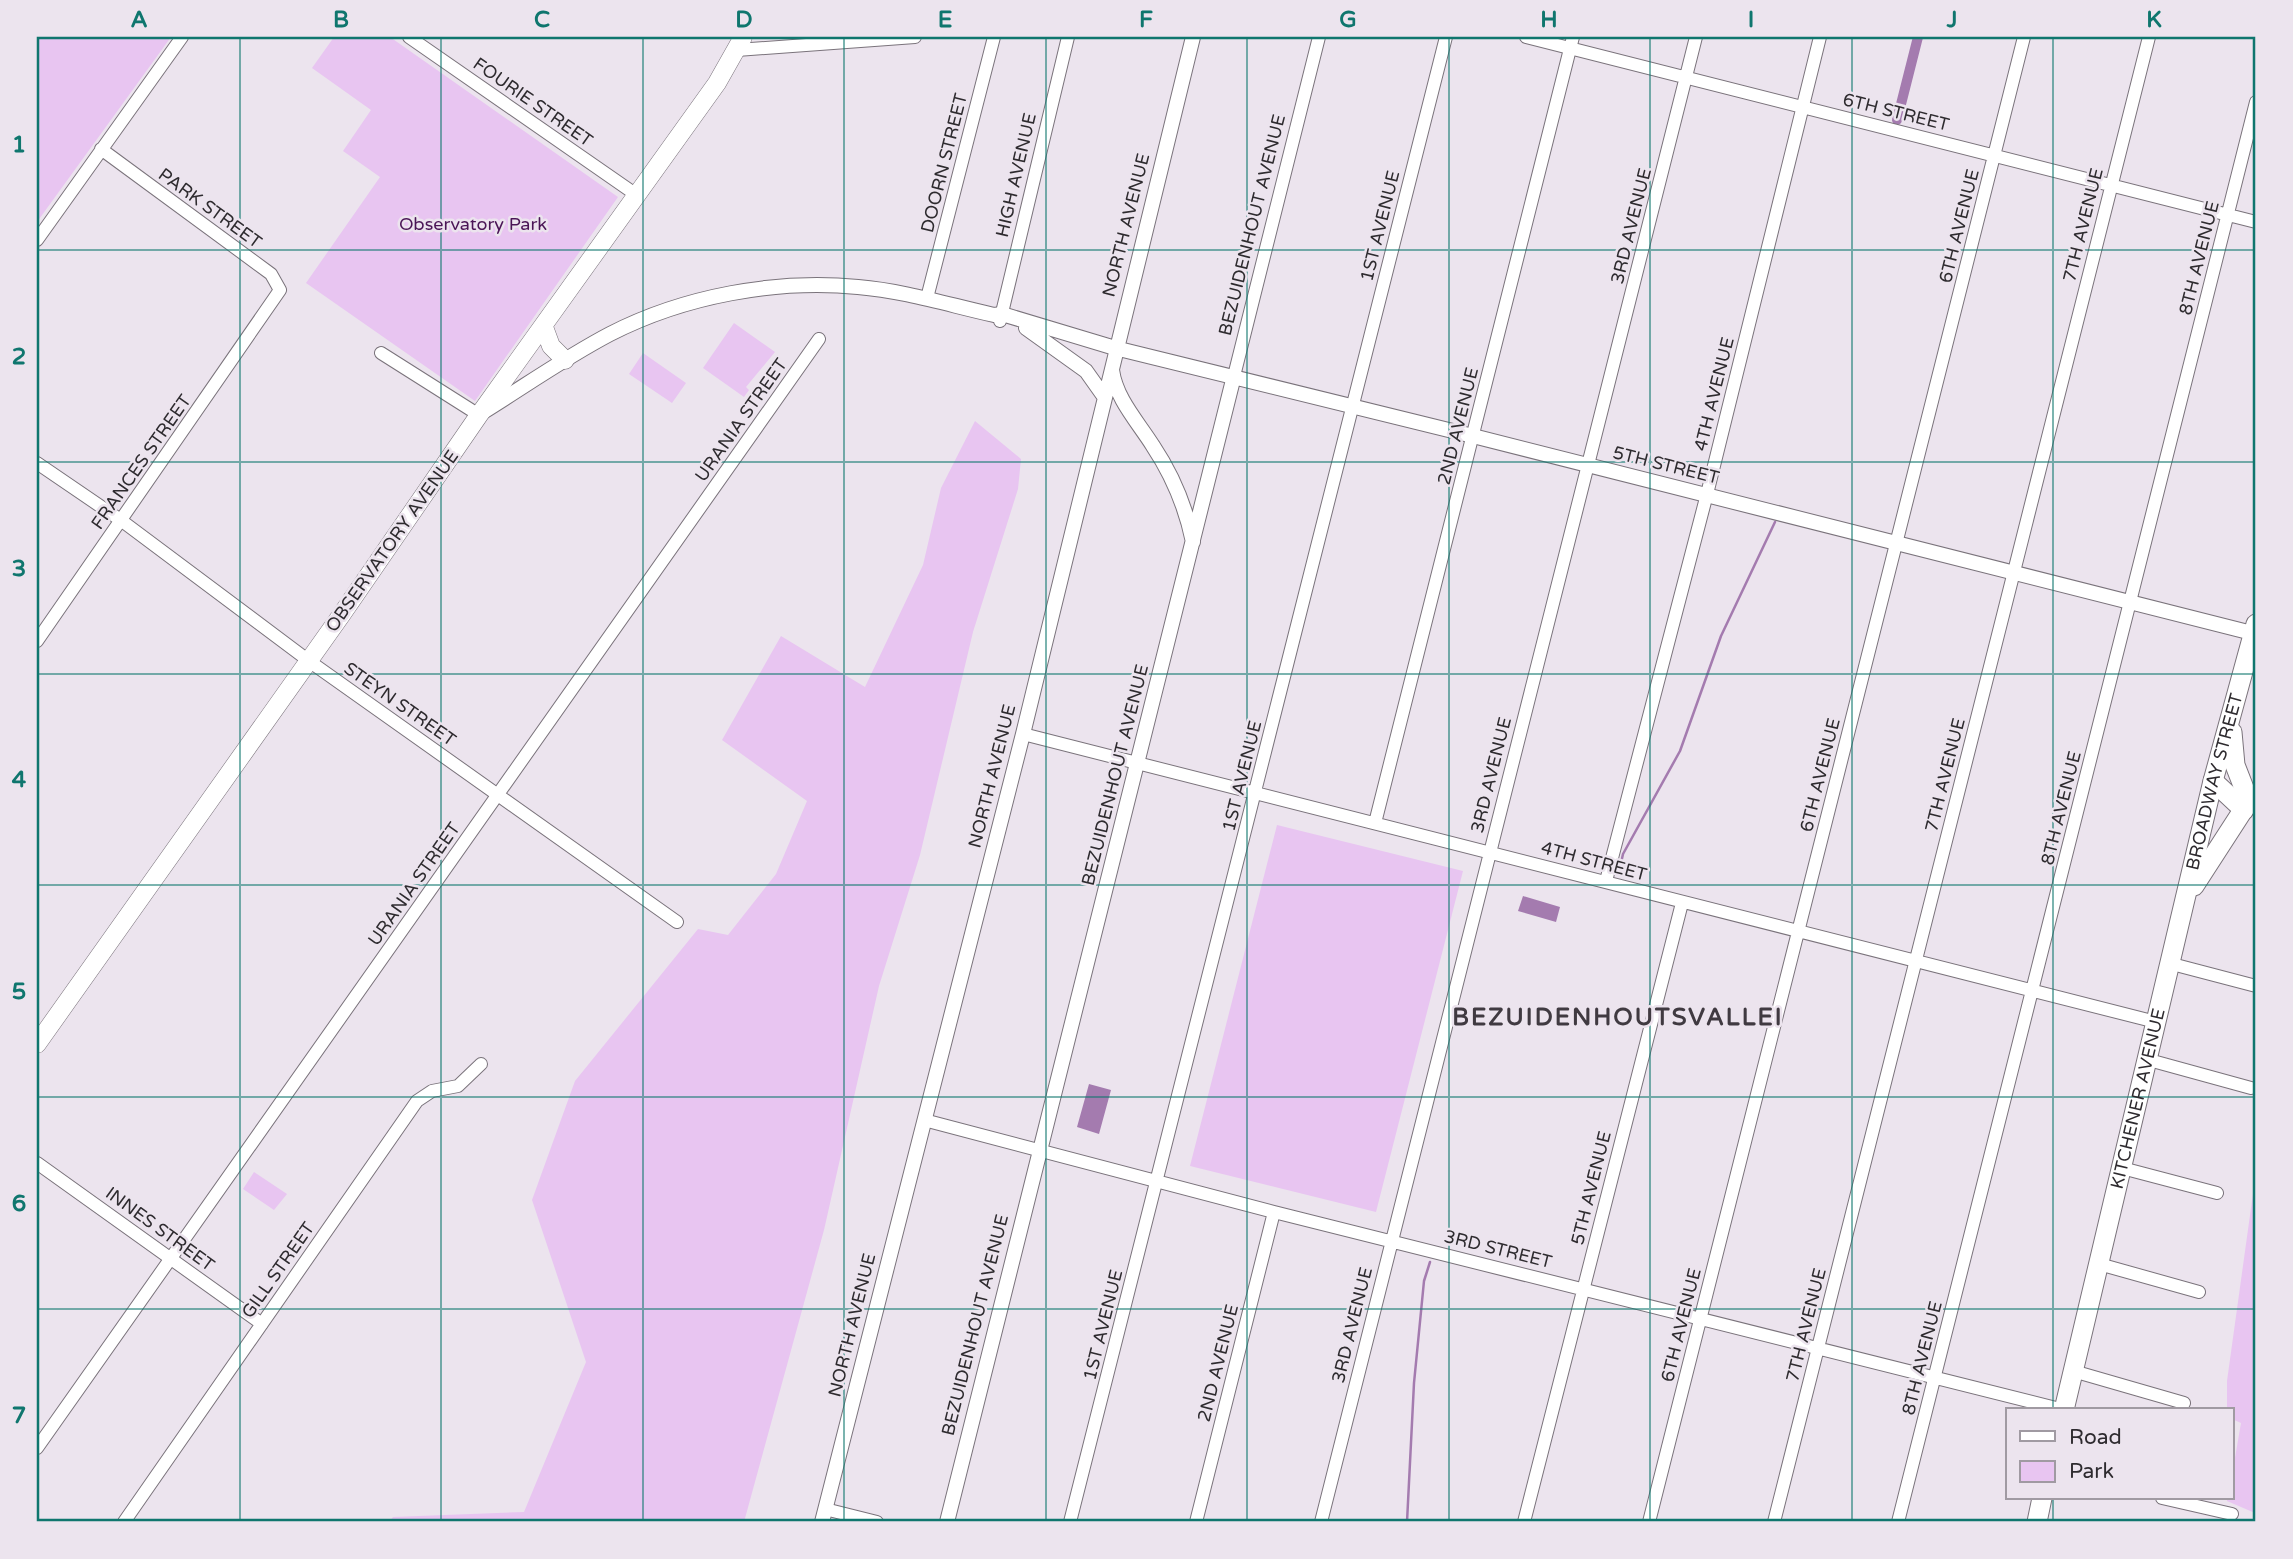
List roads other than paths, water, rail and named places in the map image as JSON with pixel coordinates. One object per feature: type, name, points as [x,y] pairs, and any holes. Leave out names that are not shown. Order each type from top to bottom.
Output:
[{"type":"main road","name":"OBSERVATORY AVENUE","points":[[37,1044],[309,661],[479,415],[723,76],[740,43]]},
{"type":"main road","points":[[544,327],[551,346],[565,360]]},
{"type":"main road","name":"BROADWAY STREET","points":[[2186,899],[2213,781],[2255,631]]},
{"type":"main road","points":[[2232,715],[2235,765],[2251,805]]},
{"type":"main road","points":[[2213,781],[2251,805]]},
{"type":"main road","name":"KITCHENER AVENUE","points":[[2064,1408],[2186,899],[2251,805]]},
{"type":"main road","points":[[2036,1522],[2042,1500]]},
{"type":"street","points":[[37,240],[182,37]]},
{"type":"street","name":"FOURIE STREET","points":[[409,37],[638,196]]},
{"type":"street","points":[[740,43],[915,37]]},
{"type":"street","name":"DOORN STREET","points":[[927,298],[994,37]]},
{"type":"street","name":"HIGH AVENUE","points":[[999,317],[1068,37]]},
{"type":"street","name":"NORTH AVENUE","points":[[824,1516],[1023,734],[1103,395],[1193,37]]},
{"type":"street","name":"BEZUIDENHOUT AVENUE","points":[[947,1522],[1038,1150],[1194,546],[1319,37]]},
{"type":"street","name":"1ST AVENUE","points":[[1070,1522],[1446,37]]},
{"type":"street","name":"6TH STREET","points":[[1526,37],[1572,43],[1686,77],[2256,222]]},
{"type":"street","name":"3RD AVENUE","points":[[1321,1522],[1696,37]]},
{"type":"street","name":"4TH AVENUE","points":[[1606,881],[1707,494],[1820,37]]},
{"type":"street","name":"6TH AVENUE","points":[[1649,1522],[2024,37]]},
{"type":"street","name":"7TH AVENUE","points":[[1774,1522],[2150,37]]},
{"type":"street","name":"2ND AVENUE","points":[[1376,823],[1572,43]]},
{"type":"street","name":"8TH AVENUE","points":[[1898,1522],[2256,102]]},
{"type":"street","name":"PARK STREET","points":[[101,149],[271,274],[280,290],[274,304]]},
{"type":"street","points":[[381,353],[479,415],[565,360],[638,322],[733,293],[795,286],[848,286],[927,298],[999,317]]},
{"type":"street","name":"FRANCES STREET","points":[[37,640],[274,304]]},
{"type":"street","name":"5TH STREET","points":[[999,317],[1026,328],[1067,335],[1234,376],[2131,603],[2255,631]]},
{"type":"street","name":"5TH STREET","points":[[999,317],[1057,328],[1067,335]]},
{"type":"street","points":[[1026,328],[1086,372],[1103,395]]},
{"type":"street","name":"URANIA STREET","points":[[37,1448],[819,339]]},
{"type":"street","points":[[1111,365],[1115,388],[1174,483],[1188,519],[1194,546]]},
{"type":"street","points":[[1099,412],[1109,405],[1124,403]]},
{"type":"street","name":"STEYN STREET","points":[[37,463],[122,521],[309,661],[677,922]]},
{"type":"street","name":"4TH STREET","points":[[1023,734],[2156,1022]]},
{"type":"street","name":"5TH AVENUE","points":[[1524,1522],[1682,903]]},
{"type":"street","points":[[2172,964],[2256,986]]},
{"type":"street","points":[[2148,1059],[2251,1088]]},
{"type":"street","name":"GILL STREET","points":[[124,1522],[417,1101],[432,1091],[463,1083],[481,1064]]},
{"type":"street","name":"3RD STREET","points":[[924,1120],[1274,1212],[2056,1408]]},
{"type":"street","name":"INNES STREET","points":[[37,1163],[262,1324]]},
{"type":"street","points":[[2122,1167],[2217,1193]]},
{"type":"street","name":"2ND AVENUE","points":[[1196,1522],[1274,1212]]},
{"type":"street","points":[[2099,1264],[2199,1292]]},
{"type":"street","points":[[2073,1371],[2184,1404]]},
{"type":"street","points":[[2170,1500],[2232,1514]]},
{"type":"street","points":[[824,1516],[877,1522]]},
{"type":"waterway","points":[[1897,120],[1918,37]]},
{"type":"waterway","points":[[1619,872],[1623,854],[1680,751],[1721,636],[1775,522]]},
{"type":"waterway","points":[[1407,1522],[1414,1383],[1424,1281],[1430,1262]]},
{"type":"district","name":"BEZUIDENHOUTSVALLEI","points":[[1618,1017]]},
{"type":"park label","name":"Observatory Park","points":[[473,224]]}]
